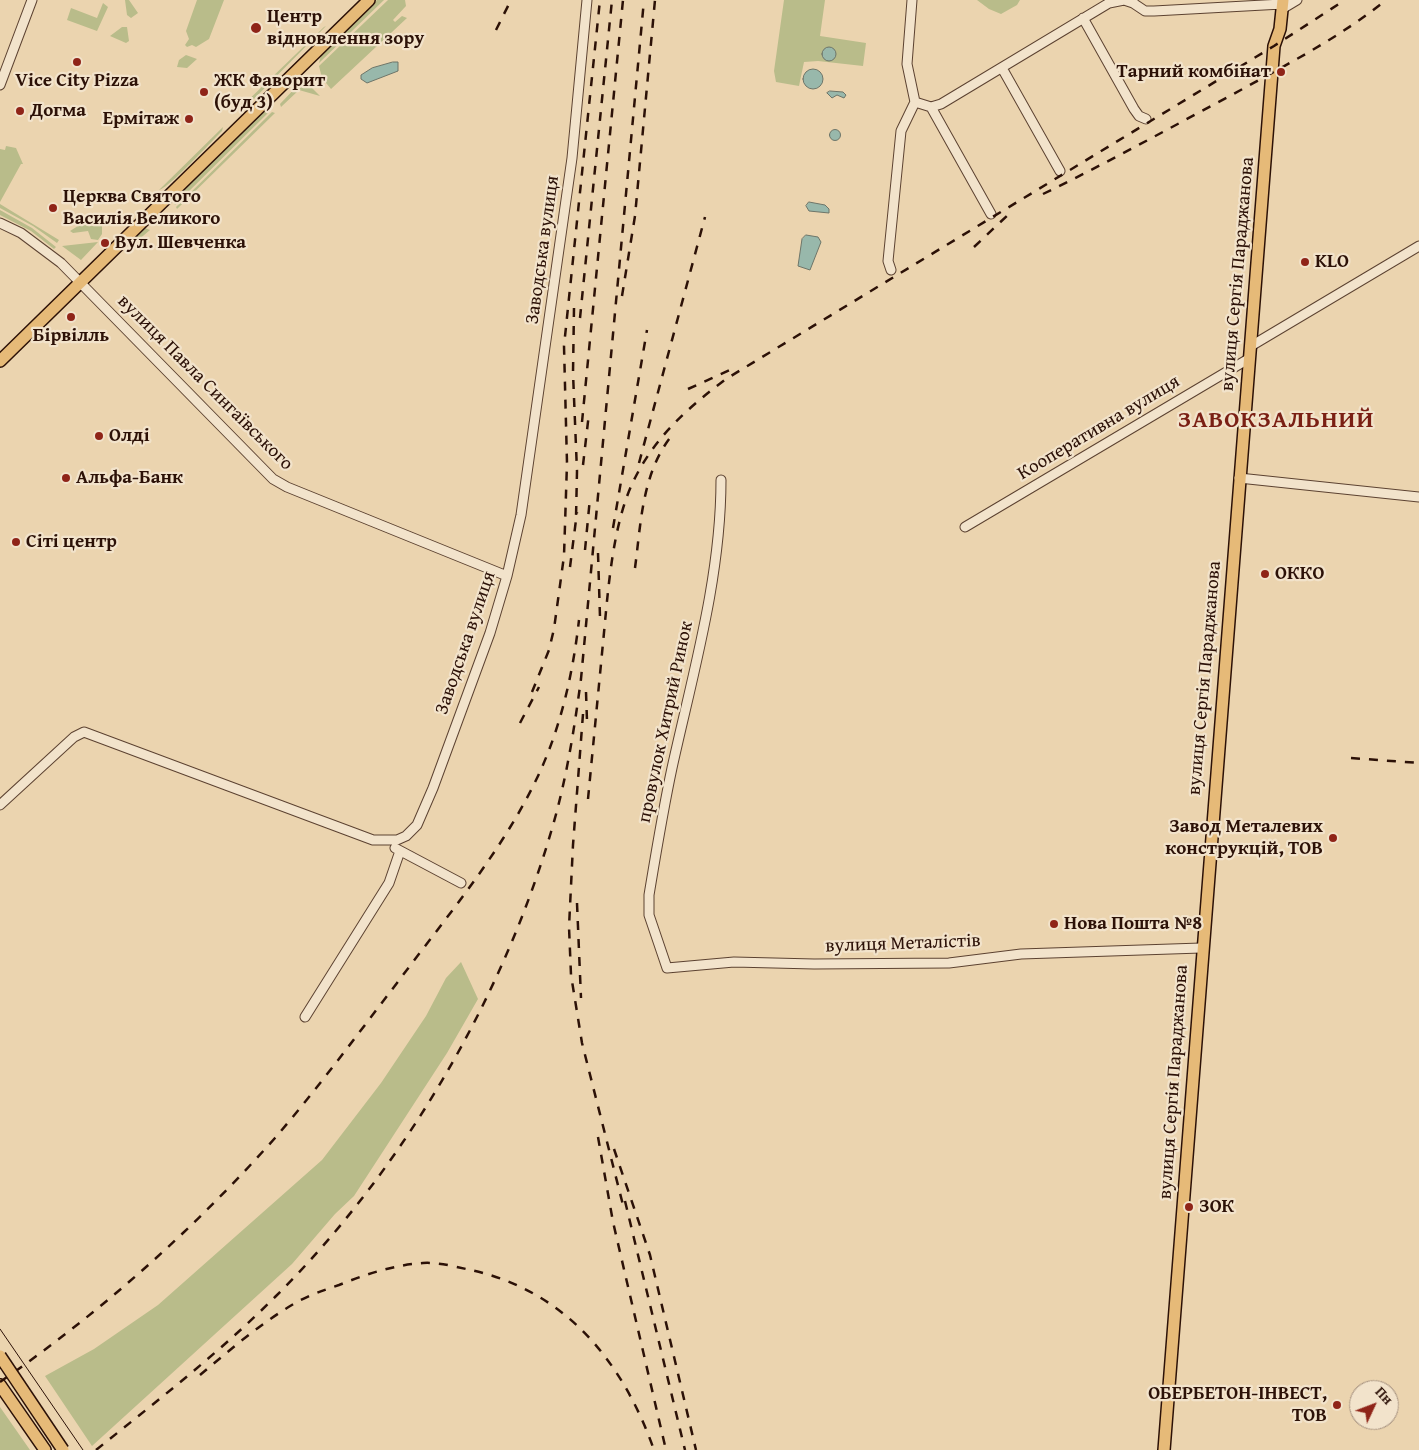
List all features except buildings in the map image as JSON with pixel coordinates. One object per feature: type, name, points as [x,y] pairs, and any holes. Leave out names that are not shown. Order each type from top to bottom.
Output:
[{"type":"main road","points":[[0,360],[361,0]]},
{"type":"main road","points":[[0,354],[79,281],[370,0]]},
{"type":"main road","name":"вулиця Сергія Параджанова","points":[[1164,1450],[1201,948],[1274,46],[1280,29],[1282,4]]},
{"type":"main road","points":[[0,1356],[63,1450]]},
{"type":"main road","points":[[0,1385],[45,1450]]},
{"type":"street","name":"Заводська вулиця","points":[[392,841],[406,836],[414,829],[433,788],[490,633],[507,576],[521,515],[572,158],[587,0]]},
{"type":"street","points":[[891,270],[888,261],[901,131],[915,102],[907,64],[912,0]]},
{"type":"street","points":[[915,102],[931,107],[953,98],[1115,0],[1133,1],[1145,11],[1282,4],[1297,0]]},
{"type":"street","points":[[0,85],[29,1]]},
{"type":"street","points":[[1083,18],[1138,116],[1146,120]]},
{"type":"street","points":[[1002,68],[1060,171]]},
{"type":"street","points":[[931,107],[990,214]]},
{"type":"street","name":"вулиця Павла Сингаївського","points":[[0,223],[21,233],[43,249],[79,281],[274,479],[287,487],[323,502],[507,576]]},
{"type":"street","name":"Кооперативна вулиця","points":[[965,527],[1419,246]]},
{"type":"street","points":[[1239,478],[1419,497]]},
{"type":"street","name":"провулок Хитрий Ринок","points":[[667,968],[648,915],[649,895],[672,770],[700,652],[721,519],[721,480]]},
{"type":"street","points":[[0,805],[74,737],[87,732],[366,838],[392,841],[396,849],[461,883]]},
{"type":"street","points":[[305,1017],[389,883],[400,851]]},
{"type":"street","name":"вулиця Металістів","points":[[667,968],[734,962],[814,964],[949,963],[1021,954],[1201,948]]},
{"type":"green space","points":[[125,0],[129,0],[138,13],[131,18],[127,15]]},
{"type":"green space","points":[[197,0],[224,0],[209,39],[196,47],[192,45],[187,47],[185,45],[189,39],[186,31]]},
{"type":"green space","points":[[377,0],[384,0],[319,63],[321,55]]},
{"type":"green space","points":[[388,0],[405,0],[406,6],[393,20],[395,22],[402,16],[407,18],[331,89],[322,78],[319,66]]},
{"type":"green space","points":[[784,0],[825,0],[820,36],[866,43],[863,66],[818,61],[804,62],[799,86],[776,82],[774,71]]},
{"type":"green space","points":[[977,0],[1020,0],[1017,5],[1001,14],[989,9]]},
{"type":"green space","points":[[103,3],[108,7],[97,31],[67,20],[71,8],[97,18]]},
{"type":"green space","points":[[326,26],[245,108],[239,109],[324,27]]},
{"type":"green space","points":[[122,27],[127,27],[129,41],[126,43],[110,36]]},
{"type":"green space","points":[[186,55],[197,59],[187,68],[177,67],[179,60]]},
{"type":"green space","points":[[299,84],[312,88],[320,96],[299,90],[281,107],[280,104]]},
{"type":"green space","points":[[266,109],[270,111],[175,205],[173,200]]},
{"type":"green space","points":[[272,112],[275,113],[177,209],[176,207]]},
{"type":"green space","points":[[223,127],[222,131],[190,164],[164,188],[159,190]]},
{"type":"green space","points":[[6,146],[16,148],[23,164],[21,164],[0,202],[0,149],[5,150]]},
{"type":"green space","points":[[0,204],[59,240],[57,243],[33,226],[0,208]]},
{"type":"green space","points":[[0,210],[32,228],[56,247],[54,249],[31,231],[0,215]]},
{"type":"green space","points":[[89,213],[102,226],[102,234],[98,240],[91,239],[88,231],[73,233],[70,231],[78,226]]},
{"type":"green space","points":[[145,228],[150,230],[130,247],[128,245]]},
{"type":"green space","points":[[98,242],[81,260],[62,246]]},
{"type":"green space","points":[[461,962],[478,999],[447,1053],[354,1196],[335,1214],[292,1264],[92,1446],[45,1376],[94,1349],[158,1305],[322,1160],[381,1083],[426,1016],[446,978]]},
{"type":"green space","points":[[0,1407],[30,1450],[0,1450]]},
{"type":"shaded area","points":[[826,47],[832,47],[836,54],[832,61],[826,61],[822,57],[822,51]]},
{"type":"shaded area","points":[[398,62],[398,71],[367,83],[361,79],[361,75],[372,68]]},
{"type":"shaded area","points":[[809,69],[817,69],[823,75],[823,83],[817,89],[809,89],[803,83],[803,75]]},
{"type":"shaded area","points":[[830,91],[843,92],[846,95],[844,98],[837,95],[832,98],[827,93]]},
{"type":"shaded area","points":[[835,129],[841,135],[835,141],[829,135]]},
{"type":"shaded area","points":[[809,202],[825,205],[829,209],[829,213],[809,211],[806,206]]},
{"type":"shaded area","points":[[806,235],[818,237],[821,242],[810,270],[798,266],[802,239]]},
{"type":"tram line","points":[[0,1329],[83,1450]]},
{"type":"railway","points":[[496,30],[511,0]]},
{"type":"railway","points":[[532,692],[549,650],[554,629],[564,556],[567,463],[564,346],[600,0]]},
{"type":"railway","points":[[580,318],[612,0]]},
{"type":"railway","points":[[582,422],[623,0]]},
{"type":"railway","points":[[96,1450],[187,1376],[254,1318],[321,1248],[364,1196],[405,1140],[442,1081],[475,1021],[504,959],[530,896],[561,794],[581,679],[644,0]]},
{"type":"railway","points":[[622,296],[635,216],[655,0]]},
{"type":"railway","points":[[588,799],[607,602],[616,535],[621,514],[636,476],[654,447],[675,422],[726,379],[1274,46],[1345,0]]},
{"type":"railway","points":[[1043,194],[1135,147],[1289,63],[1329,40],[1386,0]]},
{"type":"railway","points":[[974,247],[1010,213]]},
{"type":"railway","points":[[639,463],[705,217]]},
{"type":"railway","points":[[574,308],[573,373],[577,471],[576,518]]},
{"type":"railway","points":[[613,528],[647,330]]},
{"type":"railway","points":[[688,389],[734,368]]},
{"type":"railway","points":[[583,465],[589,413]]},
{"type":"railway","points":[[635,568],[649,480],[655,463],[674,433]]},
{"type":"railway","points":[[585,550],[590,498]]},
{"type":"railway","points":[[570,567],[577,512]]},
{"type":"railway","points":[[598,553],[600,617]]},
{"type":"railway","points":[[0,1382],[74,1327],[145,1268],[244,1172],[307,1100],[473,883],[524,804],[546,757],[565,700],[579,620]]},
{"type":"railway","points":[[520,723],[539,687]]},
{"type":"railway","points":[[586,692],[587,721]]},
{"type":"railway","points":[[583,714],[569,927],[571,975],[582,1043],[624,1209]]},
{"type":"railway","points":[[1351,758],[1419,763]]},
{"type":"railway","points":[[577,903],[581,998]]},
{"type":"railway","points":[[598,1137],[613,1222],[666,1450]]},
{"type":"railway","points":[[614,1149],[650,1255],[696,1450]]},
{"type":"railway","points":[[625,1201],[685,1450]]},
{"type":"railway","points":[[200,1375],[259,1327],[307,1297],[359,1277],[391,1268],[423,1263],[441,1264],[505,1280],[535,1295],[562,1313],[586,1335],[608,1360],[626,1388],[654,1450]]},
{"type":"place","name":"Центр відновлення зору","points":[[256,28]]},
{"type":"place","name":"Vice City Pizza","points":[[77,62]]},
{"type":"place","name":"Тарний комбінат","points":[[1281,72]]},
{"type":"place","name":"ЖК Фаворит (буд 3)","points":[[204,92]]},
{"type":"place","name":"Догма","points":[[20,111]]},
{"type":"place","name":"Ермітаж","points":[[189,119]]},
{"type":"place","name":"Церква Святого Василія Великого","points":[[53,208]]},
{"type":"place","name":"Вул. Шевченка","points":[[105,243]]},
{"type":"place","name":"KLO","points":[[1305,262]]},
{"type":"place","name":"Бірвілль","points":[[71,317]]},
{"type":"place","name":"Олді","points":[[99,436]]},
{"type":"place","name":"Альфа-Банк","points":[[66,478]]},
{"type":"place","name":"Сіті центр","points":[[16,542]]},
{"type":"place","name":"ОККО","points":[[1265,574]]},
{"type":"place","name":"Завод Металевих конструкцій, ТОВ","points":[[1333,838]]},
{"type":"place","name":"Нова Пошта №8","points":[[1054,924]]},
{"type":"place","name":"ЗОК","points":[[1189,1207]]},
{"type":"place","name":"ОБЕРБЕТОН-ІНВЕСТ, ТОВ","points":[[1337,1405]]},
{"type":"district","name":"ЗАВОКЗАЛЬНИЙ","points":[[1276,421]]}]
